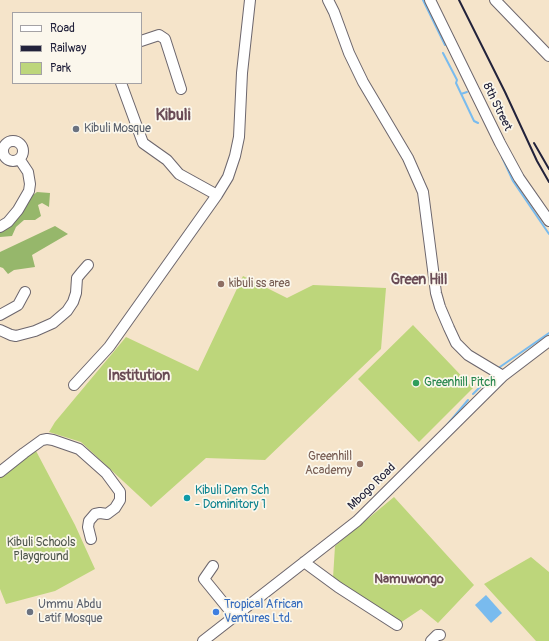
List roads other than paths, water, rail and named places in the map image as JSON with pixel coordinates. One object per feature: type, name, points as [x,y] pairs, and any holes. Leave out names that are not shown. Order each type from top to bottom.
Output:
[{"type":"street","points":[[74,385],[109,347],[228,177],[240,137],[242,73],[250,0]]},
{"type":"street","points":[[328,0],[349,53],[363,82],[408,158],[423,192],[436,293],[449,328],[456,342],[468,355],[503,376]]},
{"type":"street","name":"8th Street","points":[[430,0],[500,143],[519,178],[549,221]]},
{"type":"street","points":[[496,0],[549,56]]},
{"type":"street","points":[[142,42],[159,35],[165,39],[181,89]]},
{"type":"street","points":[[122,84],[143,143],[168,160],[179,174],[216,195]]},
{"type":"street","points":[[0,227],[8,222],[18,210],[29,191],[30,184],[28,172],[20,160],[23,154],[22,147],[18,142],[11,141]]},
{"type":"street","points":[[0,330],[16,336],[35,331],[53,323],[67,311],[73,302],[76,293],[77,278],[88,265]]},
{"type":"street","points":[[0,315],[15,308],[25,292]]},
{"type":"street","name":"Mbogo Road","points":[[205,641],[357,521],[503,376],[549,340]]},
{"type":"street","points":[[0,472],[42,440],[53,440],[78,449],[106,473],[120,492],[120,500],[115,508],[107,514],[95,514],[89,521],[88,527],[90,539]]},
{"type":"street","points":[[304,562],[338,587],[397,625]]},
{"type":"street","points":[[213,566],[204,579],[235,616]]},
{"type":"street","points":[[431,641],[437,635],[440,635]]},
{"type":"water","points":[[486,595],[502,613],[491,623],[475,605]]},
{"type":"waterway","points":[[423,0],[445,45]]},
{"type":"waterway","points":[[443,53],[457,80],[456,83],[474,121],[478,123]]},
{"type":"waterway","points":[[461,94],[467,92]]},
{"type":"waterway","points":[[502,157],[513,181],[549,234]]},
{"type":"waterway","points":[[497,369],[549,333]]},
{"type":"waterway","points":[[473,394],[491,376]]},
{"type":"waterway","points":[[447,425],[468,400]]},
{"type":"railway","points":[[459,0],[505,92],[537,161],[549,182]]},
{"type":"railway","points":[[534,143],[549,169]]},
{"type":"place","name":"Kibuli Mosque","points":[[76,129]]},
{"type":"place","name":"kibuli ss area","points":[[221,284]]},
{"type":"place","name":"Greenhill Pitch","points":[[416,383]]},
{"type":"place","name":"Greenhill Academy","points":[[360,464]]},
{"type":"place","name":"Kibuli Dem Sch - Dominitory 1","points":[[187,498]]},
{"type":"place","name":"Ummu Abdu Latif Mosque","points":[[30,612]]},
{"type":"place","name":"Tropical African Ventures Ltd.","points":[[216,612]]},
{"type":"district","name":"Kibuli","points":[[173,116]]},
{"type":"district","name":"Green Hill","points":[[419,280]]},
{"type":"district","name":"Institution","points":[[139,376]]},
{"type":"district","name":"Namuwongo","points":[[409,580]]},
{"type":"park label","name":"Kibuli Schools Playground","points":[[41,550]]}]
